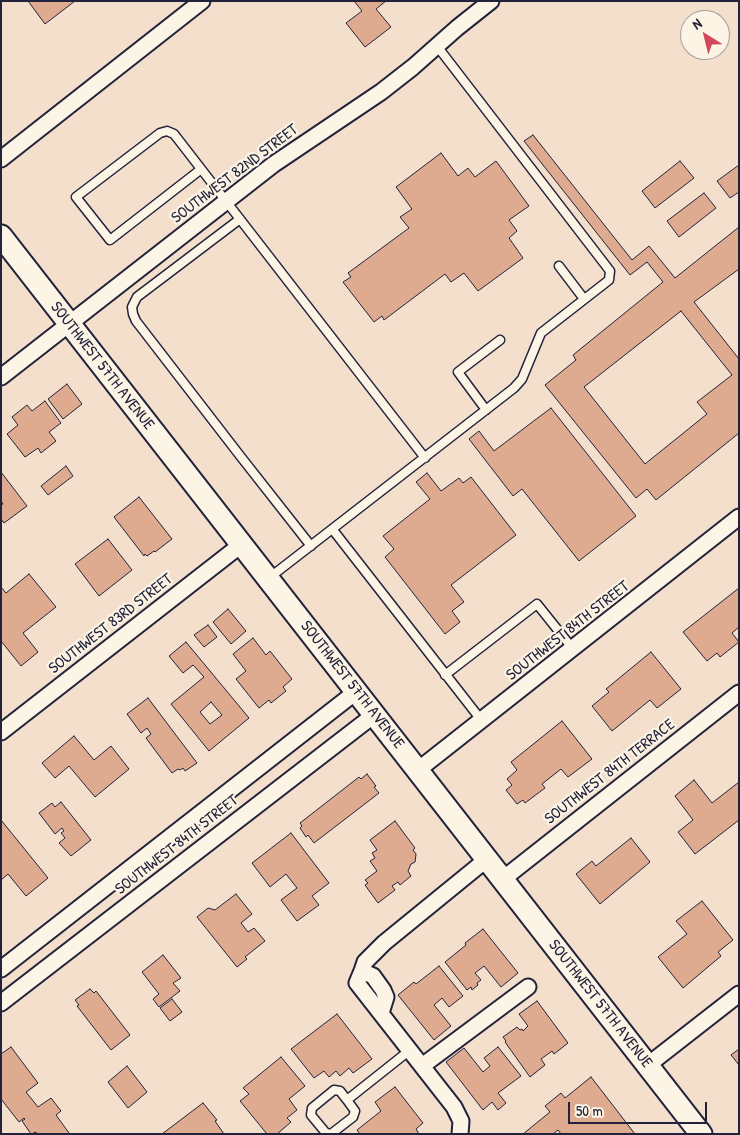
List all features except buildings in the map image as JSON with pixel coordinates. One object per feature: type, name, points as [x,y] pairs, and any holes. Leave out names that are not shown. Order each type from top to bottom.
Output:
[{"type":"main road","name":"SOUTHWEST 57TH AVENUE","points":[[1,236],[701,1134]]},
{"type":"street","points":[[1,159],[202,1]]},
{"type":"street","name":"SOUTHWEST 82ND STREET","points":[[1,377],[289,154],[382,92],[491,1]]},
{"type":"street","name":"SOUTHWEST 84TH STREET","points":[[418,770],[739,517]]},
{"type":"street","name":"SOUTHWEST 83RD STREET","points":[[1,732],[242,544]]},
{"type":"street","name":"SOUTHWEST 84TH STREET","points":[[1,969],[356,691]]},
{"type":"street","name":"SOUTHWEST 84TH TERRACE","points":[[503,879],[739,693]]},
{"type":"street","name":"SOUTHWEST 84TH STREET","points":[[1,1003],[374,715]]},
{"type":"street","points":[[461,1132],[460,1116],[357,983],[365,962],[379,947],[487,859]]},
{"type":"street","points":[[422,1066],[528,987]]},
{"type":"street","points":[[648,1065],[739,994]]},
{"type":"lane","points":[[269,578],[514,388],[522,379],[541,333],[609,280],[610,271],[437,46]]},
{"type":"lane","points":[[200,170],[110,240],[76,197],[164,131],[174,134],[425,458]]},
{"type":"lane","points":[[240,219],[137,297],[132,307],[132,314],[235,450],[312,546]]},
{"type":"lane","points":[[559,266],[584,299]]},
{"type":"lane","points":[[486,410],[458,372],[500,340]]},
{"type":"lane","points":[[333,530],[444,675],[482,721]]},
{"type":"lane","points":[[444,675],[537,604],[573,649]]},
{"type":"lane","points":[[347,1100],[410,1050]]},
{"type":"lane","points":[[334,1090],[340,1091],[347,1100],[355,1111],[353,1117],[331,1134],[326,1133],[312,1115],[312,1108],[334,1090]]}]
